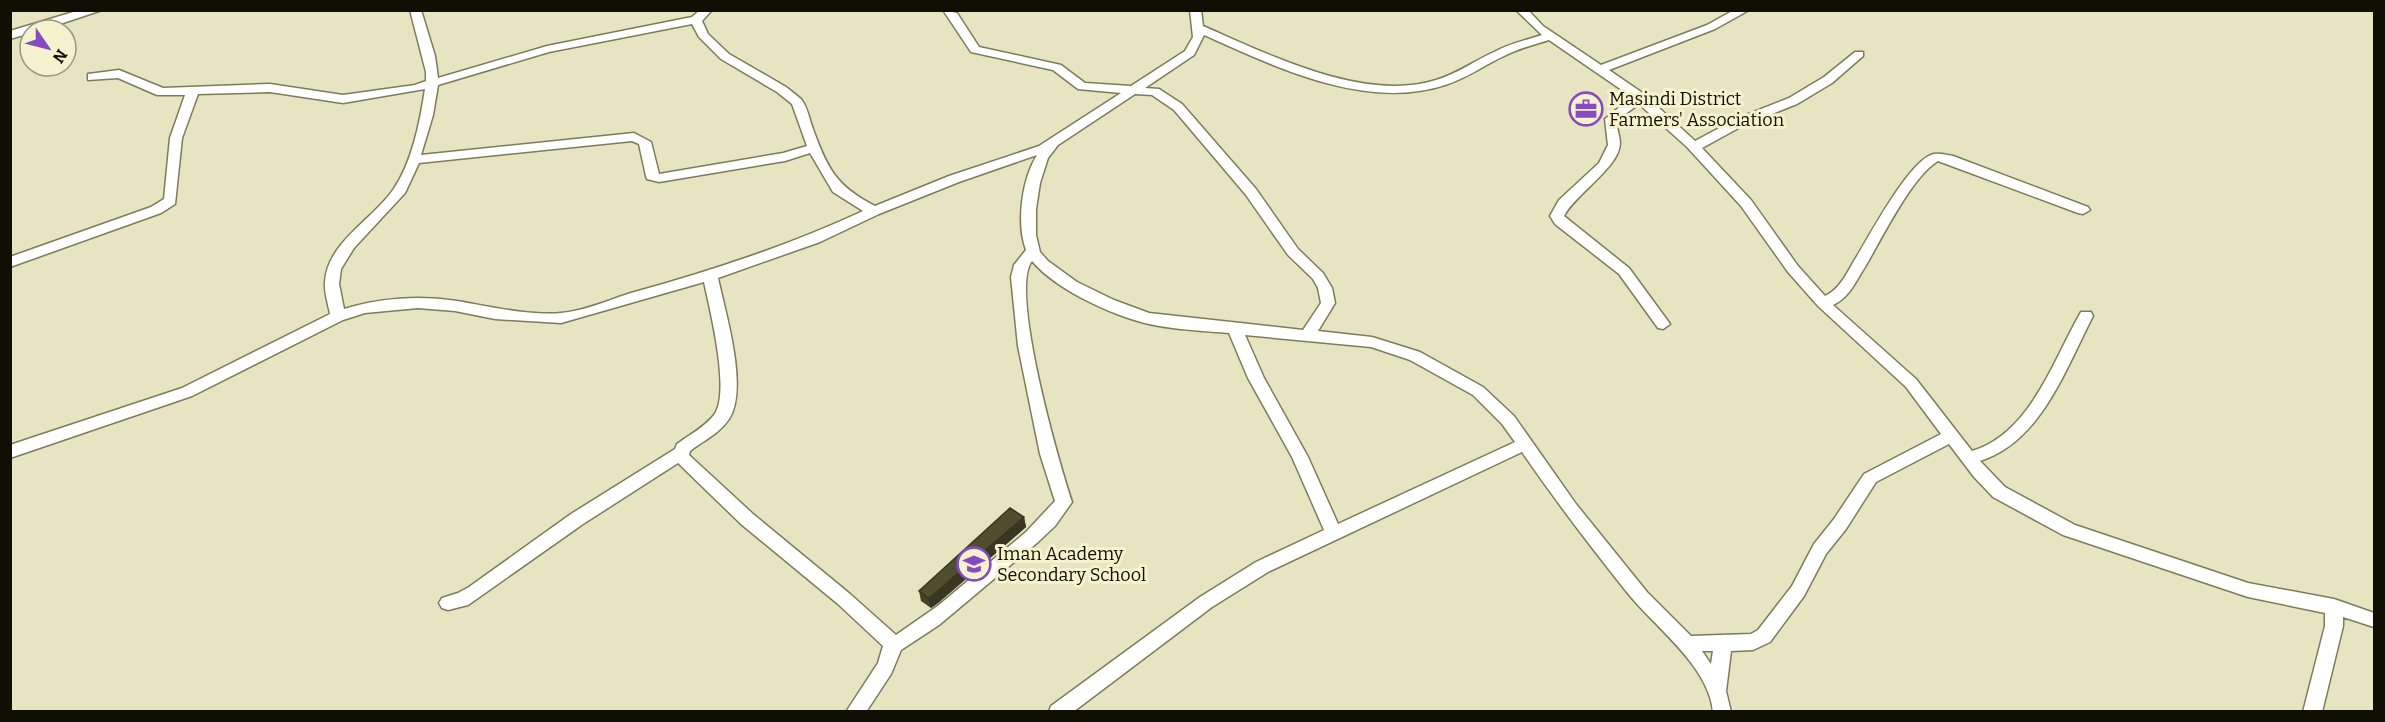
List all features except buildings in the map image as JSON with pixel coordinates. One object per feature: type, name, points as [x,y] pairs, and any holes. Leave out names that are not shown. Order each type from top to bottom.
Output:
[{"type":"main road","points":[[10,35],[96,10]]},
{"type":"street","points":[[338,316],[332,279],[334,270],[373,219],[401,189],[413,160],[432,84],[424,36],[415,10]]},
{"type":"street","points":[[92,77],[119,74],[161,92],[270,88],[343,99],[432,84],[547,50],[696,20],[707,10]]},
{"type":"street","points":[[948,10],[959,20],[966,43],[975,50],[1057,67],[1082,86],[1155,92],[1178,107],[1251,192],[1293,252],[1322,281],[1327,292],[1328,303],[1317,324],[1307,335]]},
{"type":"street","points":[[10,452],[187,392],[338,316],[364,308],[418,303],[455,306],[495,314],[561,318],[710,276],[815,239],[874,211],[1052,144],[1190,53],[1199,37],[1195,10]]},
{"type":"street","points":[[1521,10],[1550,36],[1640,97],[1694,147],[1746,203],[1793,269],[1822,303],[1846,327],[1911,383],[1980,473],[1999,492],[2069,530],[2248,590],[2334,607],[2374,620]]},
{"type":"street","points":[[1601,69],[1711,27],[1744,10]]},
{"type":"street","points":[[696,20],[700,32],[733,63],[780,89],[796,101],[826,173],[840,191],[874,211]]},
{"type":"street","points":[[1199,28],[1267,57],[1350,84],[1375,89],[1431,86],[1509,49],[1550,36]]},
{"type":"street","points":[[1694,147],[1740,122],[1793,101],[1828,80],[1858,54]]},
{"type":"street","points":[[10,262],[156,210],[170,201],[176,138],[193,90]]},
{"type":"street","points":[[1640,97],[1611,119],[1614,145],[1604,165],[1564,203],[1557,216],[1624,271],[1664,324]]},
{"type":"street","points":[[413,160],[634,137],[645,142],[652,176],[659,178],[785,157],[815,147]]},
{"type":"street","points":[[1052,144],[1040,160],[1034,178],[1028,232],[1032,250],[1039,261],[1097,298],[1137,316],[1158,321],[1372,342],[1401,350],[1437,367],[1478,391],[1508,420],[1570,508],[1634,588],[1687,644],[1717,690],[1722,711]]},
{"type":"street","points":[[1822,303],[1840,293],[1898,199],[1925,163],[1936,157],[1948,159],[2083,210]]},
{"type":"street","points":[[892,646],[913,635],[933,620],[1040,530],[1064,502],[1048,454],[1025,346],[1018,277],[1021,265],[1032,250]]},
{"type":"street","points":[[448,603],[462,600],[475,592],[577,519],[681,453],[683,448],[720,419],[727,407],[728,392],[723,339],[710,276]]},
{"type":"street","points":[[1969,458],[1979,457],[2001,447],[2024,424],[2086,316]]},
{"type":"street","points":[[1235,328],[1256,378],[1300,457],[1334,534]]},
{"type":"street","points":[[1687,644],[1753,642],[1768,633],[1798,591],[1820,549],[1840,524],[1870,478],[1952,435]]},
{"type":"street","points":[[1058,711],[1232,585],[1262,567],[1525,444]]},
{"type":"street","points":[[681,453],[686,463],[747,519],[887,636],[892,646],[888,661],[855,711]]},
{"type":"street","points":[[2312,711],[2332,636],[2334,607]]},
{"type":"street","points":[[1717,690],[1723,643]]},
{"type":"place","name":"Masindi District Farmers' Association","points":[[1586,109]]},
{"type":"place","name":"Iman Academy Secondary School","points":[[974,564]]}]
